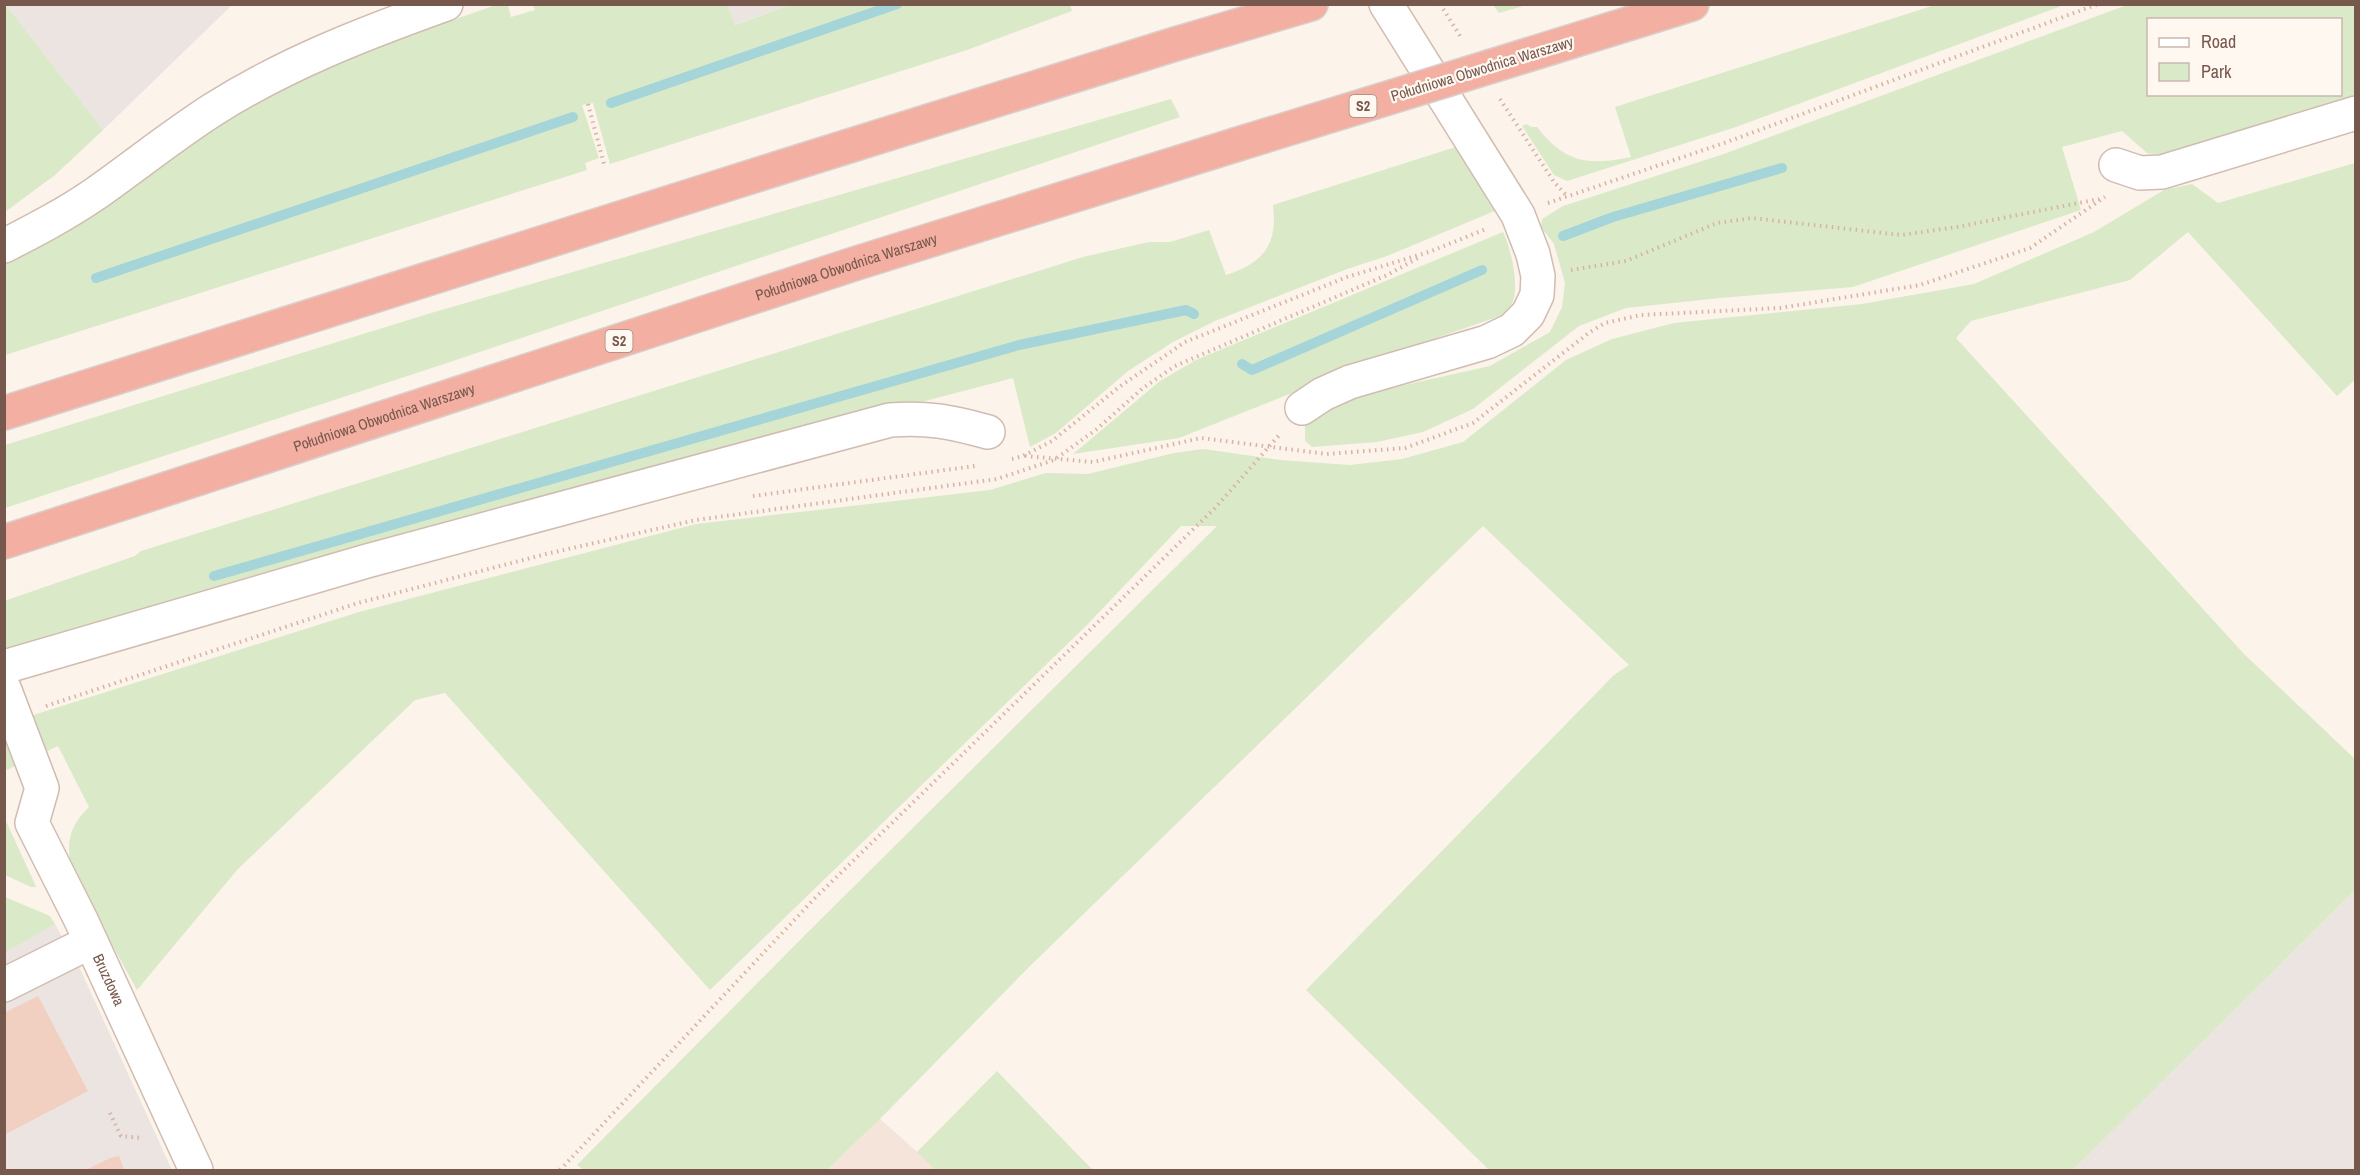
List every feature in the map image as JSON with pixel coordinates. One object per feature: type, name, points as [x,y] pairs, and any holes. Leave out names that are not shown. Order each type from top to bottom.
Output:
[{"type":"highway","points":[[4,413],[1172,45],[1311,4]]},
{"type":"highway","name":"Południowa Obwodnica Warszawy","points":[[4,542],[857,263],[1692,4]]},
{"type":"street","points":[[4,246],[93,195],[213,110],[281,70],[378,29],[446,4]]},
{"type":"street","points":[[1302,408],[1323,394],[1350,382],[1487,342],[1512,330],[1528,314],[1537,294],[1538,276],[1533,254],[1518,216],[1386,4]]},
{"type":"street","points":[[2128,169],[2162,172],[2355,113]]},
{"type":"street","points":[[4,667],[367,561],[890,420],[920,418],[947,421],[988,432]]},
{"type":"street","name":"Bruzdowa","points":[[10,702],[42,788],[32,823],[196,1170]]},
{"type":"street","points":[[4,985],[90,942]]},
{"type":"path","points":[[10,702],[358,603],[546,554],[696,520],[997,480],[1054,460],[1096,429],[1143,388],[1175,366],[1387,275],[1429,252],[1577,192],[1726,142],[2098,4]]},
{"type":"path","points":[[588,104],[604,164]]},
{"type":"path","points":[[988,432],[1023,456],[1093,462],[1202,438],[1327,454],[1405,448],[1473,423],[1590,332],[1605,323],[1641,315],[1780,308],[1920,285],[2030,248],[2104,198],[2128,169]]},
{"type":"path","points":[[1538,276],[1626,261],[1717,223],[1752,218],[1901,235],[1957,227],[2104,198]]},
{"type":"path","points":[[560,1170],[814,898],[1215,508],[1269,447]]},
{"type":"shaded area","points":[[727,4],[790,5],[734,25]]},
{"type":"shaded area","points":[[6,5],[232,5],[103,130]]},
{"type":"shaded area","points":[[2355,890],[2355,1170],[2073,1170]]},
{"type":"shaded area","points":[[55,924],[81,971],[172,1170],[5,1170],[5,953]]},
{"type":"shaded area","points":[[880,1119],[917,1152],[935,1170],[827,1170]]},
{"type":"green space","points":[[6,5],[103,130],[55,175],[5,212]]},
{"type":"green space","points":[[496,5],[508,5],[511,17],[535,10],[533,5],[727,5],[735,25],[790,5],[1070,5],[1072,11],[967,50],[610,164],[593,103],[582,105],[599,158],[585,163],[587,170],[5,355],[5,263],[88,218],[203,134],[268,94],[351,56]]},
{"type":"green space","points":[[1493,5],[1527,5],[1499,13]]},
{"type":"green space","points":[[1935,5],[2064,5],[1736,127],[1567,181],[1554,175],[1522,126],[1527,124],[1537,127],[1557,148],[1578,159],[1602,161],[1631,157],[1615,107]]},
{"type":"green space","points":[[2127,5],[2355,5],[2355,100],[2167,156],[2147,153],[2122,131],[2062,147],[2081,210],[1853,287],[1626,308],[1579,326],[1473,409],[1423,432],[1377,442],[1312,447],[1305,441],[1305,425],[1329,405],[1355,396],[1490,366],[1550,332],[1562,307],[1565,283],[1554,244],[1541,227],[1542,219],[1563,206],[1721,155]]},
{"type":"green space","points":[[1171,99],[1180,117],[444,364],[5,508],[5,445],[431,313]]},
{"type":"green space","points":[[1462,145],[1497,210],[1387,256],[1347,269],[1215,321],[1173,342],[1128,371],[1056,433],[1030,447],[1013,378],[475,519],[5,655],[4,601],[135,556],[141,551],[1083,257],[1149,242],[1170,242],[1209,230],[1226,275],[1250,265],[1265,251],[1273,231],[1273,205]]},
{"type":"green space","points":[[2355,163],[2355,380],[2337,396],[2188,232],[2130,280],[1971,321],[1956,338],[2244,654],[2355,759],[2355,890],[2073,1170],[1489,1170],[1306,990],[1614,675],[1629,665],[1483,526],[1028,968],[827,1170],[584,1170],[577,1165],[1217,526],[1181,526],[1086,626],[710,990],[445,693],[415,700],[237,870],[137,990],[74,876],[71,866],[69,847],[72,831],[89,807],[58,746],[39,755],[24,718],[359,612],[696,524],[990,490],[1046,473],[1088,474],[1174,453],[1203,449],[1280,460],[1350,465],[1402,459],[1463,442],[1566,360],[1612,339],[1674,323],[1862,304],[1974,284],[2094,232],[2164,190],[2192,184],[2218,203]]},
{"type":"green space","points":[[1503,232],[1511,257],[1515,288],[1512,304],[1503,315],[1340,371],[1315,384],[1179,438],[1073,454],[1160,381],[1196,360]]},
{"type":"green space","points":[[4,724],[19,764],[7,770],[4,765]]},
{"type":"green space","points":[[5,819],[36,887],[31,887],[5,875]]},
{"type":"green space","points":[[5,897],[50,916],[55,924],[5,953]]},
{"type":"green space","points":[[997,1071],[1093,1170],[935,1170],[917,1152]]},
{"type":"building","points":[[38,996],[88,1091],[4,1135],[4,1013]]},
{"type":"building","points":[[119,1156],[124,1170],[86,1170],[110,1158]]},
{"type":"waterway","points":[[611,103],[897,4]]},
{"type":"waterway","points":[[96,278],[573,117]]},
{"type":"waterway","points":[[1563,236],[1613,217],[1782,168]]},
{"type":"waterway","points":[[1242,364],[1252,370],[1482,270]]},
{"type":"waterway","points":[[214,576],[1019,345],[1186,310],[1194,314]]}]
